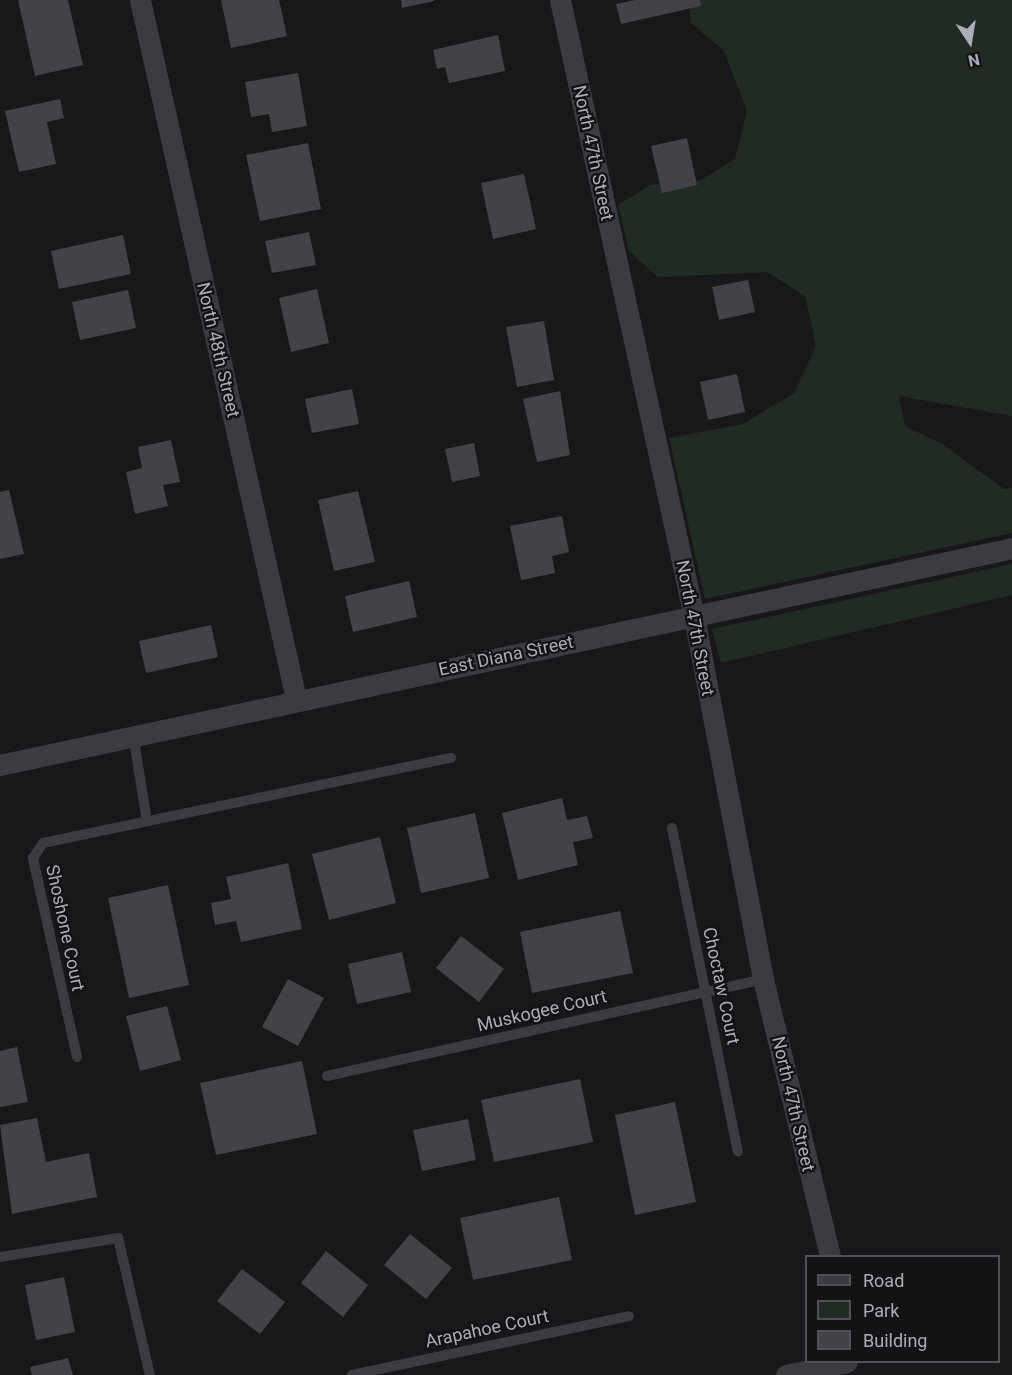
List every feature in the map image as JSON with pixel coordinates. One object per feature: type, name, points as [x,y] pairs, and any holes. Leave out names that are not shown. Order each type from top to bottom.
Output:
[{"type":"street","name":"North 48th Street","points":[[140,0],[296,699]]},
{"type":"street","name":"North 47th Street","points":[[560,0],[694,617],[763,979],[830,1255]]},
{"type":"street","name":"East Diana Street","points":[[0,765],[296,699],[694,617],[1012,548]]},
{"type":"street","points":[[786,1375],[842,1363]]},
{"type":"lane","points":[[133,734],[147,821]]},
{"type":"lane","name":"Shoshone Court","points":[[77,1057],[33,858],[43,843],[451,758]]},
{"type":"lane","name":"Choctaw Court","points":[[672,828],[738,1151]]},
{"type":"lane","name":"Muskogee Court","points":[[327,1076],[763,979]]},
{"type":"lane","points":[[0,1257],[118,1238],[150,1375]]},
{"type":"lane","name":"Arapahoe Court","points":[[352,1375],[629,1316]]},
{"type":"green space","points":[[688,0],[1012,0],[1012,416],[899,396],[905,426],[942,444],[1004,489],[1012,488],[1012,533],[705,599],[669,438],[743,424],[794,393],[816,346],[805,296],[767,272],[658,277],[629,251],[618,205],[650,185],[701,180],[735,159],[747,111],[724,51],[691,23]]},
{"type":"green space","points":[[1012,564],[1012,595],[721,663],[712,629]]},
{"type":"building","points":[[18,0],[68,0],[83,65],[35,76]]},
{"type":"building","points":[[221,0],[279,0],[287,36],[231,48]]},
{"type":"building","points":[[401,0],[434,0],[434,1],[402,8]]},
{"type":"building","points":[[635,0],[700,0],[701,6],[621,24],[616,4]]},
{"type":"building","points":[[498,35],[505,71],[449,83],[445,67],[437,69],[433,50]]},
{"type":"building","points":[[298,73],[307,126],[272,132],[269,114],[251,117],[245,82]]},
{"type":"building","points":[[60,99],[64,118],[47,122],[56,164],[19,172],[5,111]]},
{"type":"building","points":[[687,138],[697,185],[662,193],[651,146]]},
{"type":"building","points":[[308,143],[321,209],[260,221],[246,155]]},
{"type":"building","points":[[524,174],[536,229],[493,239],[481,183]]},
{"type":"building","points":[[309,232],[316,265],[272,273],[265,241]]},
{"type":"building","points":[[123,235],[131,274],[59,289],[51,251]]},
{"type":"building","points":[[748,280],[755,312],[719,320],[712,287]]},
{"type":"building","points":[[317,289],[329,343],[291,352],[279,298]]},
{"type":"building","points":[[128,290],[136,328],[80,340],[72,302]]},
{"type":"building","points":[[544,321],[554,380],[517,387],[506,327]]},
{"type":"building","points":[[737,374],[745,412],[708,420],[700,382]]},
{"type":"building","points":[[352,389],[359,424],[312,433],[305,399]]},
{"type":"building","points":[[560,391],[570,455],[537,462],[523,399]]},
{"type":"building","points":[[171,440],[180,482],[163,485],[168,506],[135,514],[126,472],[142,468],[138,447]]},
{"type":"building","points":[[474,443],[480,476],[452,482],[445,449]]},
{"type":"building","points":[[9,490],[24,554],[0,559],[0,492]]},
{"type":"building","points":[[358,491],[375,562],[334,571],[318,500]]},
{"type":"building","points":[[562,516],[569,552],[552,556],[555,573],[521,580],[510,526]]},
{"type":"building","points":[[409,581],[417,617],[353,632],[345,596]]},
{"type":"building","points":[[211,625],[218,657],[146,673],[139,641]]},
{"type":"building","points":[[562,798],[567,820],[587,816],[593,838],[573,842],[578,865],[518,880],[502,813]]},
{"type":"building","points":[[475,813],[489,878],[421,893],[407,828]]},
{"type":"building","points":[[380,837],[396,903],[329,920],[312,854]]},
{"type":"building","points":[[288,863],[302,929],[241,942],[236,921],[215,925],[211,903],[231,899],[226,877]]},
{"type":"building","points":[[168,885],[189,985],[129,998],[108,898]]},
{"type":"building","points":[[620,911],[633,973],[532,993],[520,932]]},
{"type":"building","points":[[461,936],[504,969],[479,1002],[436,968]]},
{"type":"building","points":[[402,952],[411,992],[357,1004],[348,964]]},
{"type":"building","points":[[288,979],[324,998],[298,1046],[262,1027]]},
{"type":"building","points":[[167,1006],[181,1060],[140,1071],[126,1016]]},
{"type":"building","points":[[17,1047],[28,1102],[0,1107],[0,1051]]},
{"type":"building","points":[[302,1061],[317,1134],[216,1155],[200,1083]]},
{"type":"building","points":[[580,1079],[593,1142],[494,1162],[481,1100]]},
{"type":"building","points":[[675,1102],[696,1202],[635,1215],[615,1115]]},
{"type":"building","points":[[37,1118],[46,1162],[89,1153],[97,1197],[12,1214],[0,1125]]},
{"type":"building","points":[[468,1119],[476,1160],[422,1171],[413,1130]]},
{"type":"building","points":[[559,1197],[572,1260],[473,1280],[460,1218]]},
{"type":"building","points":[[410,1234],[452,1268],[426,1299],[384,1265]]},
{"type":"building","points":[[326,1251],[368,1285],[343,1317],[301,1283]]},
{"type":"building","points":[[242,1269],[285,1302],[260,1334],[217,1301]]},
{"type":"building","points":[[64,1277],[75,1332],[36,1340],[25,1285]]},
{"type":"building","points":[[68,1358],[73,1375],[32,1375],[30,1367]]}]
